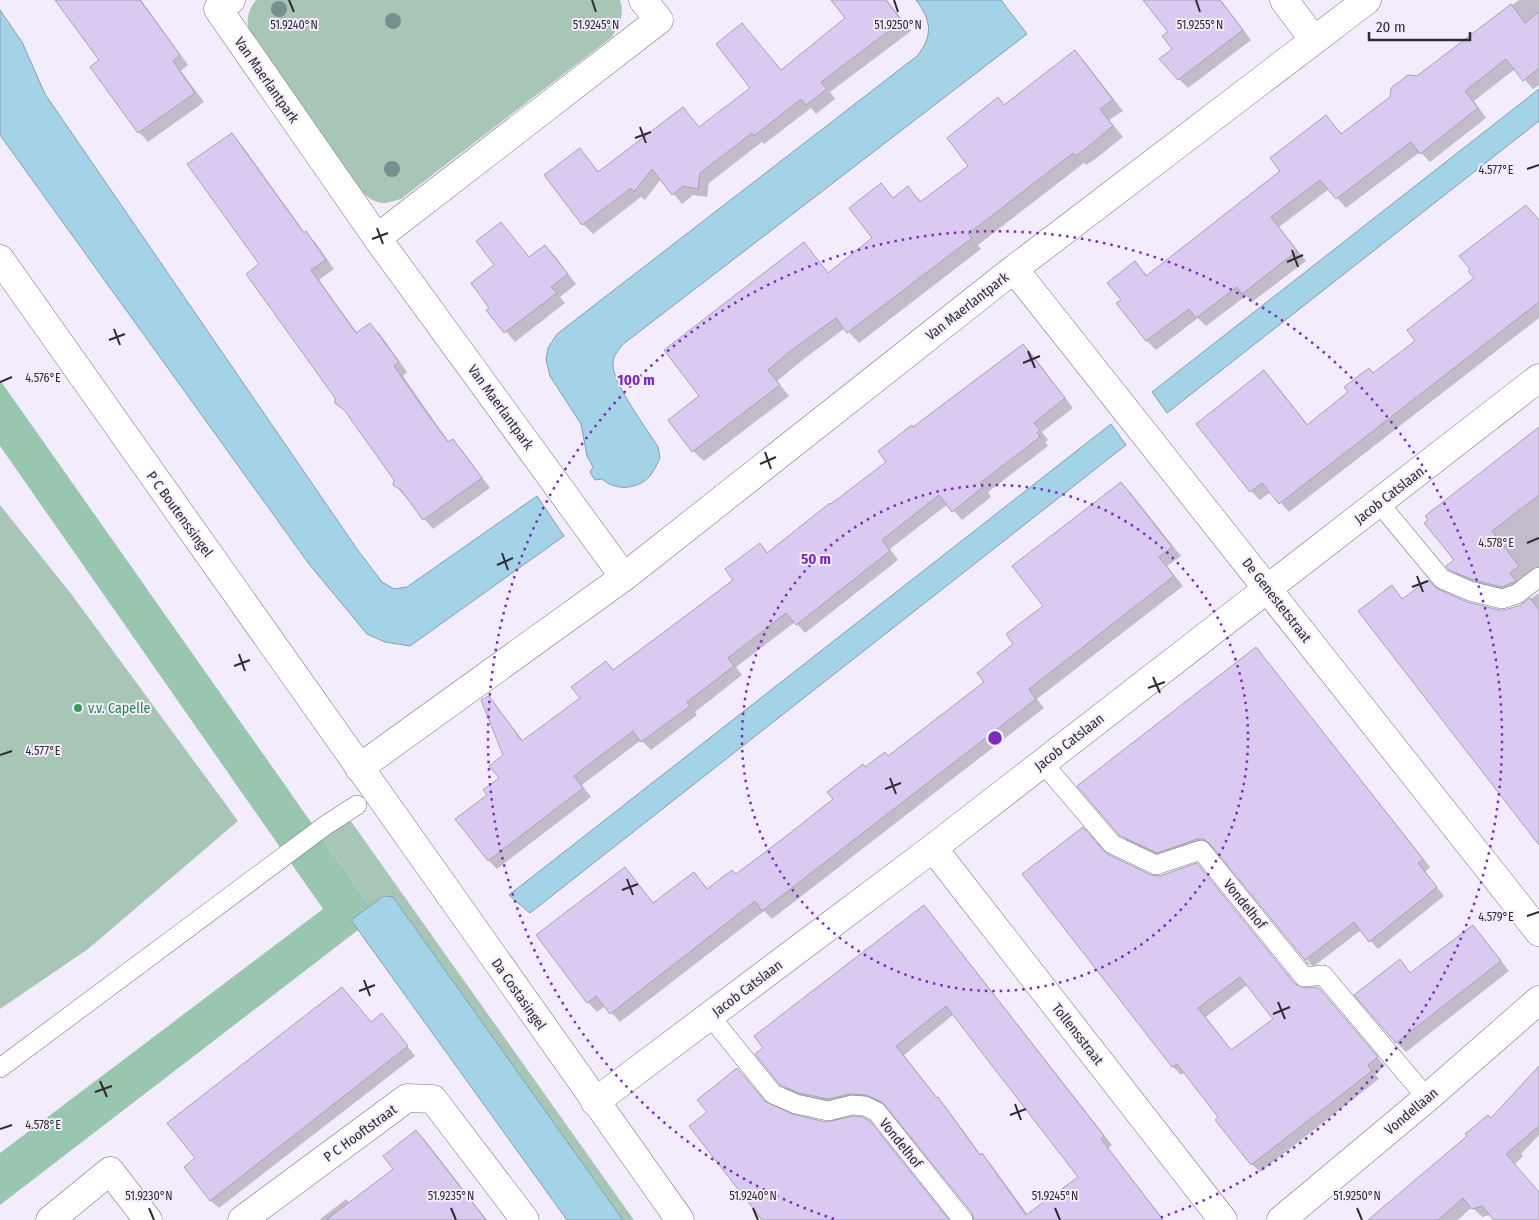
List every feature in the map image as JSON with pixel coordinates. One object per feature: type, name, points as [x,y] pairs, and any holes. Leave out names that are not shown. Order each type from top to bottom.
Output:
[{"type":"street","name":"Van Maerlantpark","points":[[231,0],[218,9],[377,238],[624,577]]},
{"type":"street","points":[[377,238],[658,20],[643,0]]},
{"type":"street","points":[[1284,0],[1314,40]]},
{"type":"street","name":"Van Maerlantpark","points":[[360,768],[624,577],[1014,269],[1367,0]]},
{"type":"street","name":"P C Boutenssingel","points":[[0,259],[360,768]]},
{"type":"street","name":"De Genestetstraat","points":[[1014,269],[1539,932]]},
{"type":"street","name":"Jacob Catslaan","points":[[595,1102],[933,848],[1539,378]]},
{"type":"street","name":"Da Costasingel","points":[[360,768],[680,1220]]},
{"type":"street","name":"Tollensstraat","points":[[933,848],[1223,1220]]},
{"type":"street","name":"Vondellaan","points":[[1281,1220],[1427,1098],[1539,1000]]},
{"type":"street","name":"P C Hooftstraat","points":[[242,1220],[407,1098],[433,1099],[525,1220]]},
{"type":"street","points":[[50,1220],[110,1170],[148,1220]]},
{"type":"lane","points":[[1378,503],[1442,579],[1470,591],[1502,599],[1518,594],[1538,580]]},
{"type":"lane","name":"Vondelhof","points":[[1042,762],[1112,844],[1156,864],[1201,850],[1304,977],[1324,975],[1427,1098]]},
{"type":"lane","points":[[0,1068],[326,825],[357,805]]},
{"type":"lane","name":"Vondelhof","points":[[710,1016],[773,1094],[796,1104],[828,1111],[852,1105],[865,1106],[877,1112],[963,1220]]},
{"type":"green space","points":[[256,0],[620,0],[622,15],[612,37],[401,199],[382,203],[374,201],[364,194],[249,31],[248,15]]},
{"type":"green space","points":[[0,380],[370,906],[351,920],[358,930],[0,1205],[0,1153],[323,909],[0,446]]},
{"type":"green space","name":"v.v. Capelle","points":[[0,505],[72,595],[238,821],[88,949],[0,1009]]},
{"type":"green space","points":[[350,820],[634,1220],[623,1220],[393,897],[384,896],[370,906],[323,839]]},
{"type":"water","points":[[916,0],[1001,0],[1027,34],[622,345],[613,360],[615,374],[625,395],[658,447],[660,458],[650,476],[639,484],[620,487],[614,486],[602,479],[595,480],[590,472],[593,467],[587,456],[581,424],[550,376],[546,360],[548,348],[557,334],[917,56],[926,42],[929,28],[925,15]]},
{"type":"water","points":[[0,10],[22,42],[45,94],[357,549],[382,582],[394,589],[407,587],[537,496],[564,536],[410,646],[385,642],[367,634],[309,564],[0,135]]},
{"type":"water","points":[[1539,89],[1539,121],[1167,413],[1152,392]]},
{"type":"water","points":[[1111,424],[1126,445],[530,913],[509,895]]},
{"type":"water","points":[[384,896],[393,897],[623,1220],[567,1220],[351,920]]},
{"type":"building","points":[[55,0],[140,0],[180,55],[173,61],[195,93],[138,133],[90,67],[99,60]]},
{"type":"building","points":[[831,0],[886,0],[902,21],[821,82],[827,89],[806,105],[801,99],[754,136],[752,133],[700,173],[698,189],[683,186],[672,195],[652,169],[634,192],[631,188],[582,225],[544,175],[580,148],[598,172],[683,107],[699,127],[750,88],[716,44],[742,23],[781,70],[845,18]]},
{"type":"building","points":[[1143,0],[1220,0],[1243,30],[1178,80],[1159,59],[1172,49],[1162,36],[1168,32]]},
{"type":"building","points":[[1511,4],[1525,23],[1539,12],[1539,68],[1523,81],[1506,59],[1465,91],[1478,108],[1420,154],[1411,142],[1336,199],[1320,180],[1271,217],[1297,251],[1242,294],[1237,287],[1196,318],[1189,309],[1146,341],[1116,303],[1121,300],[1107,283],[1135,261],[1146,276],[1280,171],[1270,158],[1326,115],[1341,134],[1390,97],[1391,88],[1408,75],[1417,76]]},
{"type":"building","points":[[1075,50],[1113,100],[1100,109],[1113,126],[1084,150],[1075,156],[1073,153],[968,234],[972,238],[847,333],[836,318],[789,352],[768,370],[780,385],[692,452],[668,420],[699,396],[664,350],[804,242],[828,273],[872,238],[849,208],[881,183],[893,198],[908,186],[920,202],[968,166],[947,138],[998,97],[1004,105]]},
{"type":"building","points":[[232,133],[304,233],[306,231],[326,260],[311,270],[356,333],[370,323],[399,362],[394,366],[421,405],[448,442],[453,439],[482,478],[423,520],[401,490],[393,485],[394,480],[345,411],[335,403],[335,398],[246,274],[259,264],[187,164]]},
{"type":"building","points":[[1526,205],[1539,220],[1539,302],[1279,504],[1262,483],[1250,492],[1196,424],[1264,370],[1307,425],[1348,392],[1344,387],[1369,368],[1373,373],[1415,341],[1407,330],[1474,278],[1468,271],[1470,269],[1459,256]]},
{"type":"building","points":[[501,222],[529,257],[545,245],[568,274],[551,287],[557,293],[504,333],[486,310],[489,308],[471,283],[494,265],[476,241]]},
{"type":"building","points":[[1023,344],[1065,398],[1034,423],[1040,430],[1037,433],[1040,437],[980,483],[983,487],[952,512],[939,495],[882,540],[890,551],[796,625],[786,613],[728,658],[734,666],[687,702],[690,706],[641,742],[633,731],[574,776],[583,788],[488,861],[455,819],[487,795],[483,790],[499,778],[489,766],[503,755],[481,700],[489,696],[522,741],[580,698],[571,687],[606,661],[613,670],[733,580],[725,569],[760,543],[767,553],[886,462],[878,451]]},
{"type":"building","points":[[1539,427],[1539,495],[1492,531],[1519,566],[1510,573],[1516,581],[1502,587],[1474,580],[1449,570],[1446,566],[1454,560],[1424,523],[1428,520],[1425,516]]},
{"type":"building","points":[[1121,482],[1172,547],[1159,557],[1174,576],[1029,689],[1036,699],[762,911],[755,901],[610,1014],[596,996],[587,1003],[536,935],[625,867],[653,903],[694,872],[707,889],[732,870],[736,874],[785,837],[833,799],[827,792],[863,764],[865,767],[885,752],[888,756],[984,682],[977,673],[1013,644],[1006,634],[1043,606],[1012,566]]},
{"type":"building","points":[[1428,580],[1438,589],[1467,602],[1505,610],[1521,605],[1530,598],[1539,610],[1539,845],[1358,611],[1392,585],[1402,599]]},
{"type":"building","points":[[1256,647],[1423,859],[1418,863],[1437,887],[1369,942],[1354,922],[1305,960],[1309,965],[1204,839],[1197,839],[1157,853],[1119,835],[1077,786]]},
{"type":"building","points":[[1083,827],[1107,854],[1151,875],[1160,876],[1197,863],[1295,984],[1305,988],[1318,987],[1378,1057],[1368,1065],[1372,1071],[1251,1165],[1215,1120],[1218,1117],[1177,1064],[1172,1067],[1022,874]],"holes":[[[1240,977],[1273,1019],[1231,1050],[1198,1008]]]},
{"type":"building","points":[[924,905],[1104,1136],[1101,1139],[1163,1220],[974,1220],[972,1213],[882,1102],[866,1095],[850,1094],[828,1099],[799,1093],[780,1085],[755,1054],[763,1048],[754,1036]],"holes":[[[946,1006],[1078,1177],[1026,1215],[982,1153],[980,1155],[938,1097],[896,1046]]]},
{"type":"building","points":[[1473,925],[1501,961],[1396,1043],[1354,995],[1400,959],[1410,973]]},
{"type":"building","points":[[342,987],[371,1022],[382,1013],[408,1046],[210,1201],[184,1167],[195,1158],[167,1123]]},
{"type":"building","points":[[1539,1066],[1539,1126],[1506,1154],[1539,1192],[1539,1220],[1494,1220],[1482,1206],[1472,1209],[1463,1198],[1438,1220],[1368,1220],[1467,1136],[1465,1134],[1488,1115],[1491,1118]]},
{"type":"building","points":[[737,1068],[765,1101],[792,1114],[826,1122],[853,1116],[862,1117],[870,1121],[949,1220],[762,1220],[689,1126],[707,1112],[697,1100]]},
{"type":"building","points":[[416,1130],[486,1220],[326,1220],[393,1169],[383,1156]]},
{"type":"place","name":"v.v. Capelle","points":[[78,708]]}]
